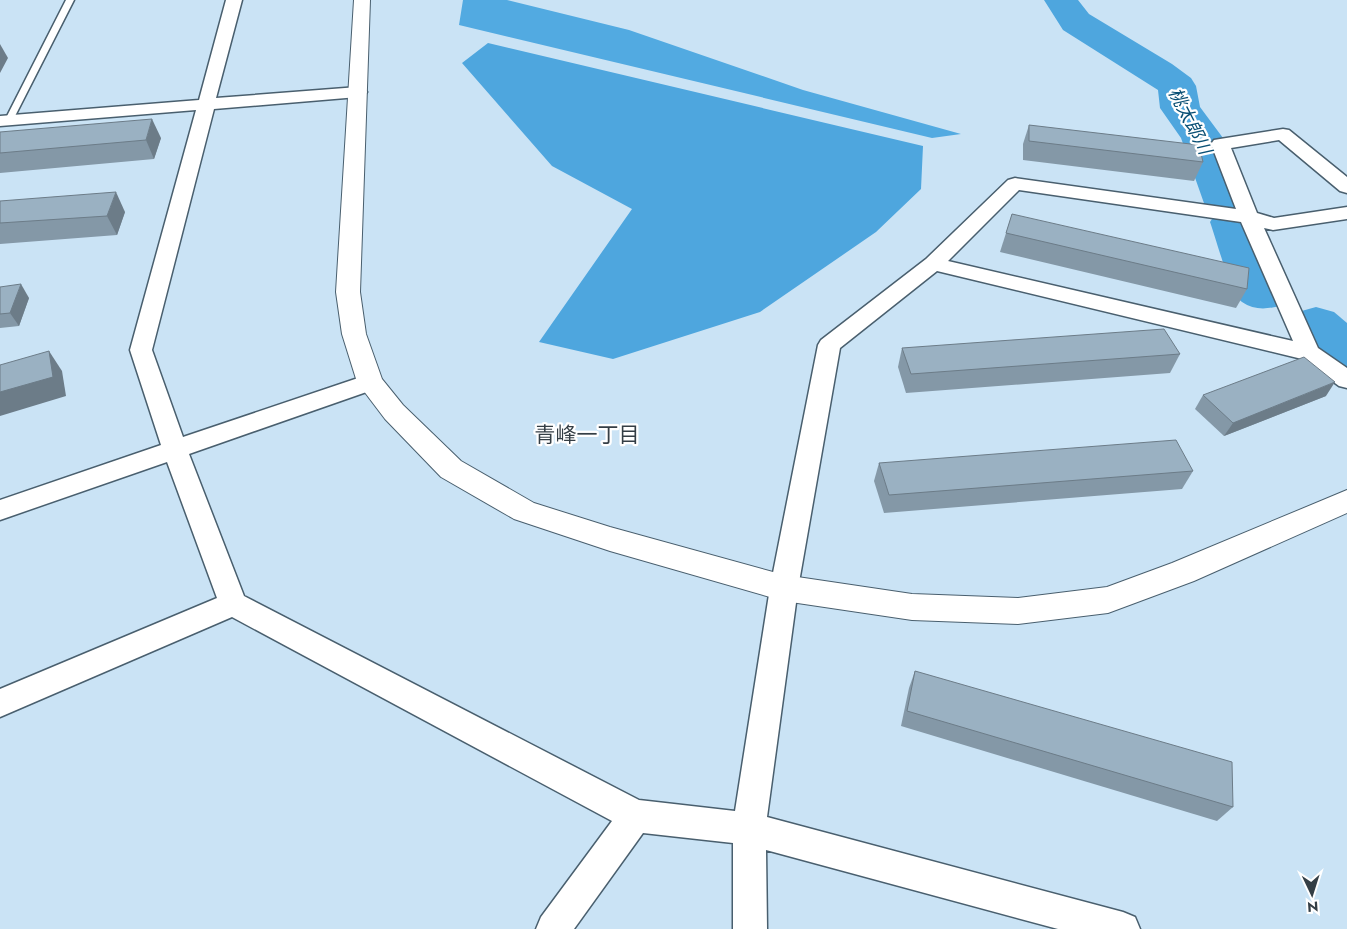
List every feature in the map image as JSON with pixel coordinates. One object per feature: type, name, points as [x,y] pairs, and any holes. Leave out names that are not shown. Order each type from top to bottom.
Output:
[{"type":"street","points":[[234,0],[141,350],[175,449],[233,604],[636,816],[749,828],[1123,929]]},
{"type":"street","points":[[369,0],[362,0],[348,292],[354,334],[370,382],[394,412],[451,469],[524,511],[610,539],[784,588],[912,607],[1018,611],[1108,600],[1183,572],[1347,501]]},
{"type":"street","points":[[5,121],[358,92]]},
{"type":"street","points":[[1309,353],[1249,217],[1220,144],[1283,134],[1347,187]]},
{"type":"street","points":[[750,929],[749,828],[784,588],[829,345],[933,264],[1015,184],[1249,217],[1272,224],[1347,213]]},
{"type":"street","points":[[933,264],[1309,353],[1347,380]]},
{"type":"street","points":[[0,510],[370,382]]},
{"type":"street","points":[[0,703],[233,604]]},
{"type":"street","points":[[553,929],[636,816]]},
{"type":"lane","points":[[5,121],[70,0]]},
{"type":"shaded area","points":[[463,0],[507,0],[629,30],[803,90],[961,134],[932,138],[459,25]]},
{"type":"shaded area","points":[[488,43],[923,146],[921,189],[876,232],[760,312],[613,359],[539,342],[632,209],[552,166],[462,63]]},
{"type":"building","points":[[152,119],[146,140],[0,153],[0,132]]},
{"type":"building","points":[[1029,125],[1199,145],[1203,162],[1029,141]]},
{"type":"building","points":[[116,192],[107,216],[0,223],[0,201]]},
{"type":"building","points":[[1012,214],[1249,268],[1247,289],[1006,233]]},
{"type":"building","points":[[21,284],[10,313],[0,314],[0,287]]},
{"type":"building","points":[[1164,329],[1180,354],[911,374],[902,348]]},
{"type":"building","points":[[49,351],[53,377],[0,392],[0,365]]},
{"type":"building","points":[[1304,357],[1335,382],[1233,423],[1203,395]]},
{"type":"building","points":[[1176,440],[1193,471],[889,495],[879,463]]},
{"type":"building","points":[[915,671],[1232,762],[1233,807],[907,711]]},
{"type":"waterway","name":"桃太郎川","points":[[1061,0],[1076,22],[1158,72],[1177,86],[1180,108],[1202,138],[1227,206]]},
{"type":"waterway","name":"桃太郎川","points":[[1233,222],[1258,290],[1266,294]]},
{"type":"waterway","name":"桃太郎川","points":[[1316,324],[1347,350]]},
{"type":"district","name":"青峰一丁目","points":[[587,435]]}]
